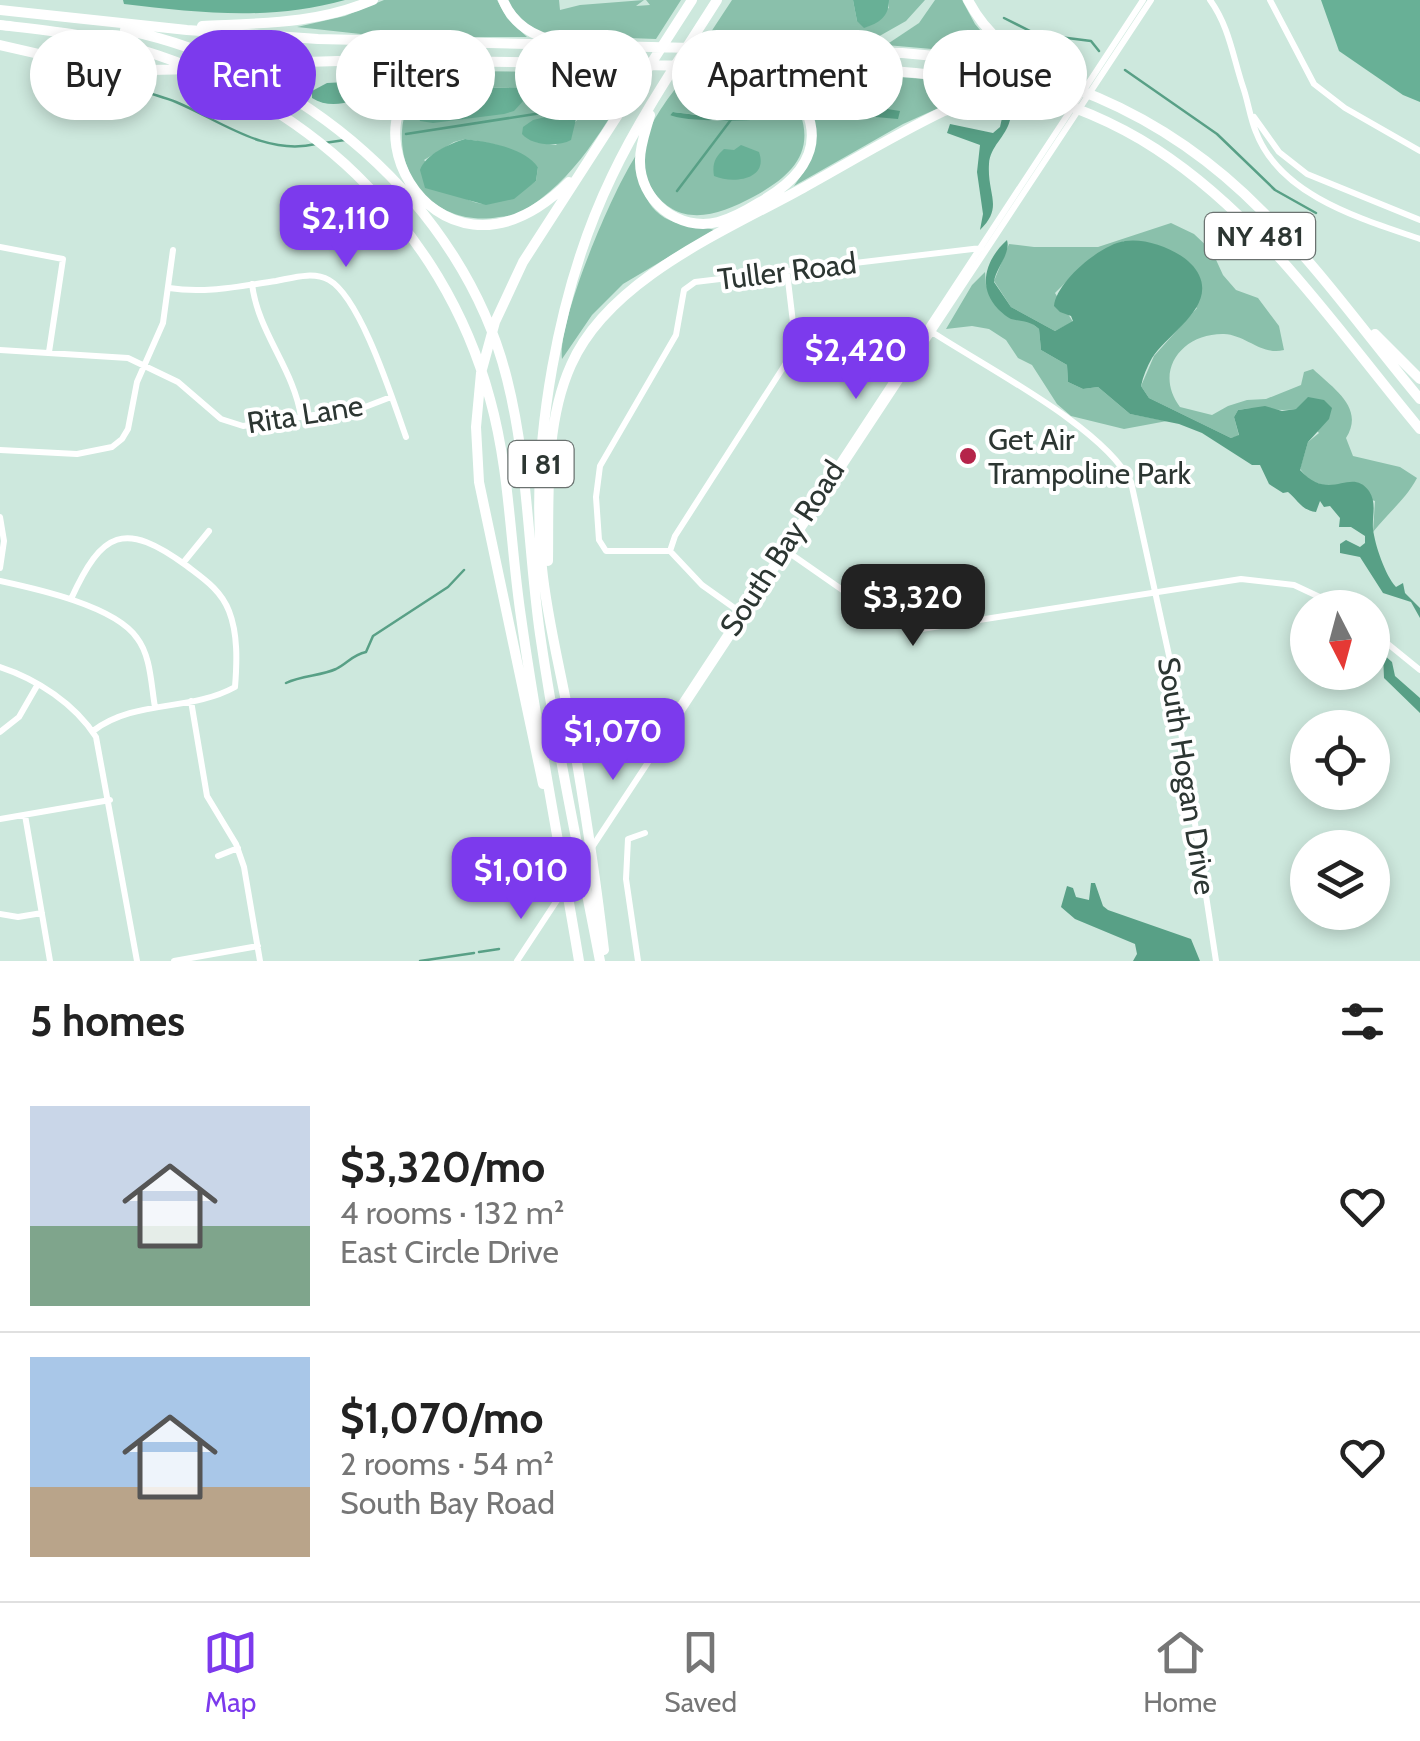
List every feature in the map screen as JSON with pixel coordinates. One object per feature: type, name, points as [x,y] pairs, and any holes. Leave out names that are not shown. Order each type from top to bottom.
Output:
[{"type":"highway","points":[[160,28],[306,20],[372,0]]},
{"type":"highway","points":[[503,0],[512,16],[528,30]]},
{"type":"highway","name":"I 81","points":[[580,961],[564,868],[481,492],[476,460],[477,408],[481,374],[495,322],[523,262],[692,0]]},
{"type":"highway","name":"I 81","points":[[603,961],[588,830],[547,602],[540,538],[546,411],[559,338],[603,194],[624,151],[717,0]]},
{"type":"highway","points":[[968,0],[988,30]]},
{"type":"highway","points":[[0,10],[110,27],[190,46],[264,81],[339,130],[367,154],[412,202],[456,262],[486,317],[506,373],[517,426],[542,650],[603,961]]},
{"type":"highway","name":"NY 481","points":[[0,10],[160,28],[332,40],[515,45]]},
{"type":"highway","points":[[0,26],[86,36],[159,56],[246,92],[338,156],[385,203],[421,250],[460,316],[485,380],[500,446],[521,620],[564,868]]},
{"type":"highway","points":[[0,45],[100,68],[164,70],[369,60],[672,66]]},
{"type":"highway","name":"NY 481","points":[[652,48],[923,55]]},
{"type":"highway","points":[[512,63],[445,69],[428,77],[407,97],[396,121],[396,150],[404,173],[420,197],[437,211],[460,221],[487,225],[507,222],[544,204],[594,154]]},
{"type":"highway","points":[[662,89],[642,141],[640,163],[647,190],[660,208],[685,222],[715,223],[786,187],[799,174],[810,152],[810,120]]},
{"type":"highway","name":"NY 481","points":[[1087,92],[1161,129],[1214,166],[1277,226],[1420,399]]},
{"type":"highway","name":"NY 481","points":[[1087,114],[1170,159],[1237,213],[1274,252],[1420,429]]},
{"type":"highway","points":[[547,602],[551,461],[560,397],[576,354],[608,311],[635,287],[691,250],[928,120]]},
{"type":"highway","points":[[1332,292],[1420,379]]},
{"type":"highway","points":[[1390,393],[1420,439]]},
{"type":"street","name":"South Bay Road","points":[[517,961],[662,745],[1143,0]]},
{"type":"street","name":"South Bay Road","points":[[983,249],[1151,0]]},
{"type":"street","points":[[1210,0],[1224,24],[1255,130],[1272,160],[1299,186],[1332,205],[1420,239]]},
{"type":"street","points":[[1270,0],[1314,84],[1345,108],[1420,151]]},
{"type":"street","points":[[1254,116],[1279,152],[1307,174],[1420,220]]},
{"type":"street","points":[[0,247],[63,259],[49,352]]},
{"type":"street","name":"Tuller Road","points":[[670,550],[610,551],[601,544],[596,497],[600,466],[676,334],[687,286],[983,249]]},
{"type":"street","points":[[0,450],[63,455],[112,447],[128,429],[133,394],[163,324],[172,250]]},
{"type":"street","points":[[740,612],[702,585],[670,550],[788,360],[794,331],[787,272]]},
{"type":"street","points":[[169,288],[204,291],[312,276],[331,281],[340,288],[362,327],[406,437]]},
{"type":"street","points":[[252,284],[256,313],[294,388],[302,417]]},
{"type":"street","name":"South Hogan Drive","points":[[930,331],[1083,430],[1110,450],[1124,468],[1136,499],[1156,592],[1216,961]]},
{"type":"street","name":"Rita Lane","points":[[0,350],[113,356],[146,364],[178,382],[230,424],[243,426],[364,407],[391,397]]},
{"type":"street","points":[[0,517],[4,541],[0,568]]},
{"type":"street","points":[[183,563],[209,531]]},
{"type":"street","points":[[71,599],[92,556],[115,541],[138,538],[211,584],[223,598],[232,620],[237,658],[235,687],[220,694],[114,717],[93,731]]},
{"type":"street","name":"South Bay Road","points":[[658,747],[658,740],[740,612],[786,550]]},
{"type":"street","points":[[786,550],[887,621],[915,630],[1250,578],[1305,590]]},
{"type":"street","points":[[0,581],[71,599],[122,624],[136,636],[147,664],[154,706]]},
{"type":"street","points":[[1390,646],[1420,670]]},
{"type":"street","points":[[0,667],[38,684],[93,731],[101,749],[137,961]]},
{"type":"street","points":[[0,732],[19,718],[38,684]]},
{"type":"street","points":[[191,700],[207,796],[238,848],[244,866],[260,961]]},
{"type":"street","points":[[0,819],[110,800]]},
{"type":"street","points":[[25,815],[50,961]]},
{"type":"street","points":[[638,961],[625,863],[628,838],[646,833]]},
{"type":"street","points":[[218,856],[238,848]]},
{"type":"street","points":[[0,914],[18,917],[42,913]]},
{"type":"street","points":[[174,961],[258,946]]},
{"type":"shaded area","points":[[123,0],[345,0],[290,11],[235,13],[124,4]]},
{"type":"shaded area","points":[[384,0],[497,0],[520,30],[515,30],[515,37],[495,37],[495,30],[336,31],[297,27],[345,16]]},
{"type":"shaded area","points":[[507,0],[559,0],[560,10],[580,5],[644,0],[636,6],[650,5],[646,0],[681,0],[656,39],[652,39],[652,30],[537,30]]},
{"type":"shaded area","points":[[732,0],[853,0],[857,21],[889,8],[889,0],[925,0],[906,21],[890,30],[712,30]]},
{"type":"shaded area","points":[[853,0],[889,0],[889,6],[882,18],[864,28],[857,21]]},
{"type":"shaded area","points":[[935,0],[962,0],[980,30],[923,30],[923,48],[903,46],[903,34],[919,23]]},
{"type":"shaded area","points":[[1321,0],[1420,0],[1420,102],[1403,95],[1339,51]]},
{"type":"shaded area","points":[[495,71],[515,72],[515,120],[551,120],[536,142],[556,145],[577,120],[609,120],[573,168],[540,199],[519,213],[479,218],[443,209],[417,185],[403,151],[404,120],[495,120],[495,101],[510,88],[495,88]],"holes":[[[465,139],[513,151],[530,161],[538,167],[536,181],[487,204],[464,197],[424,160]]]},
{"type":"shaded area","points":[[903,78],[923,79],[923,115],[794,186],[807,167],[814,127],[810,120],[903,120]]},
{"type":"shaded area","points":[[336,83],[336,104],[316,100],[316,89]]},
{"type":"shaded area","points":[[495,88],[515,88],[515,110],[495,115]]},
{"type":"shaded area","points":[[672,94],[672,120],[802,120],[804,142],[787,174],[765,190],[713,213],[686,214],[662,202],[647,179],[645,144]]},
{"type":"shaded area","points":[[533,120],[576,120],[571,140],[559,144],[532,141],[522,134],[523,127]]},
{"type":"shaded area","points":[[1002,120],[1010,120],[990,158],[993,207],[980,230],[980,145],[947,133],[950,124],[993,133]]},
{"type":"shaded area","points":[[465,139],[524,155],[538,167],[536,181],[514,199],[486,205],[425,188],[420,170],[427,159]]},
{"type":"shaded area","points":[[741,145],[759,152],[759,169],[747,178],[730,180],[714,176],[714,164],[721,152]]},
{"type":"shaded area","points":[[637,154],[643,188],[660,215],[714,230],[623,284],[592,315],[562,359],[577,287],[614,195]]},
{"type":"shaded area","points":[[1171,223],[1194,234],[1212,251],[1223,275],[1236,290],[1258,298],[1279,326],[1284,350],[1268,350],[1224,334],[1196,340],[1176,357],[1171,368],[1172,393],[1180,407],[1212,415],[1228,406],[1266,399],[1301,385],[1304,372],[1313,369],[1349,408],[1351,427],[1346,438],[1353,456],[1400,467],[1417,478],[1373,532],[1375,501],[1310,481],[1300,469],[1308,442],[1319,433],[1296,409],[1238,410],[1234,417],[1239,436],[1231,438],[1149,398],[1141,386],[1154,356],[1197,308],[1124,241],[1082,266],[1055,293],[1073,322],[1055,331],[1011,307],[994,281],[1009,244],[1098,247]]},
{"type":"shaded area","points":[[1007,240],[994,282],[1011,307],[1055,331],[1073,321],[1054,306],[1057,296],[1081,266],[1104,249],[1135,240],[1167,248],[1187,260],[1199,275],[1201,299],[1152,358],[1141,386],[1149,398],[1231,438],[1239,435],[1234,417],[1238,410],[1265,406],[1282,411],[1296,409],[1308,397],[1324,400],[1332,408],[1329,419],[1308,442],[1300,470],[1321,484],[1355,482],[1369,491],[1381,560],[1396,587],[1403,583],[1405,593],[1420,608],[1420,618],[1411,602],[1390,595],[1390,590],[1381,590],[1360,557],[1340,553],[1340,544],[1346,540],[1360,547],[1365,536],[1351,527],[1339,527],[1340,518],[1330,506],[1324,507],[1320,501],[1316,512],[1307,509],[1288,492],[1269,484],[1260,465],[1252,465],[1202,433],[1130,414],[1098,387],[1083,389],[1068,382],[1067,365],[1041,350],[1039,329],[1006,316],[991,300],[986,282],[994,255]]},
{"type":"shaded area","points":[[985,272],[986,285],[1018,318],[1039,329],[1041,350],[1067,365],[1068,382],[1083,389],[1098,387],[1130,414],[1167,421],[1124,429],[1071,416],[1057,404],[1032,365],[1018,358],[1006,340],[989,329],[946,329],[972,285]]},
{"type":"shaded area","points":[[1390,660],[1395,676],[1420,698],[1420,713],[1390,684]]},
{"type":"shaded area","points":[[1091,883],[1095,883],[1108,910],[1191,939],[1200,961],[1133,961],[1137,954],[1135,944],[1075,919],[1061,907],[1067,886],[1073,888],[1076,897],[1089,900]]},
{"type":"waterway","points":[[1004,18],[1036,34],[1091,41],[1099,51]]},
{"type":"waterway","points":[[1125,70],[1217,134],[1275,190],[1316,213]]},
{"type":"waterway","points":[[157,96],[261,141],[297,146],[316,144]]},
{"type":"waterway","points":[[406,134],[515,117]]},
{"type":"waterway","points":[[677,191],[731,120]]},
{"type":"waterway","points":[[324,143],[345,140]]},
{"type":"waterway","points":[[286,683],[330,671],[366,652],[373,636],[448,587],[464,570]]},
{"type":"waterway","points":[[479,952],[499,949]]},
{"type":"waterway","points":[[420,961],[474,953]]},
{"type":"place","name":"Get Air Trampoline Park","points":[[968,456]]}]
